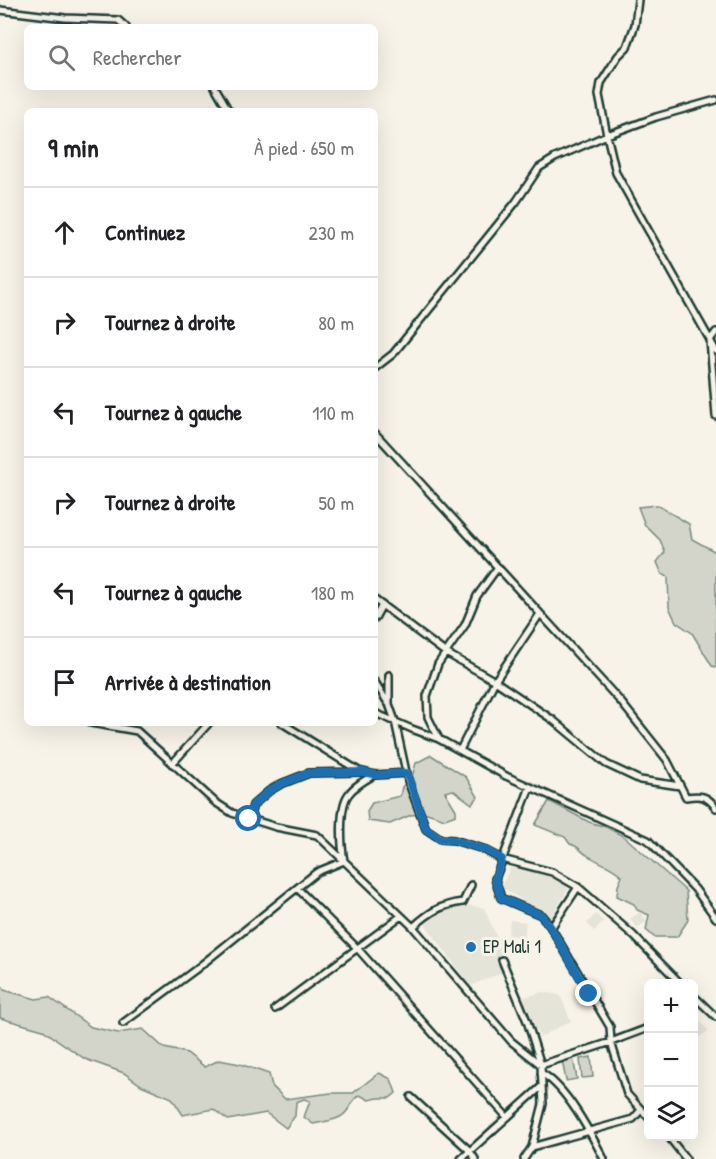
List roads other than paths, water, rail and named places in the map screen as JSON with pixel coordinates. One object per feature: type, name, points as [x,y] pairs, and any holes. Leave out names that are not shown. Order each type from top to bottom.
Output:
[{"type":"street","points":[[638,0],[635,25],[627,47],[618,56],[601,82],[599,94],[607,135],[616,173],[716,351]]},
{"type":"street","points":[[0,10],[65,18],[118,20],[123,24]]},
{"type":"street","points":[[217,90],[227,108]]},
{"type":"street","points":[[378,366],[393,354],[516,202],[539,168],[555,158],[607,135],[716,99]]},
{"type":"street","points":[[716,332],[710,340],[716,416]]},
{"type":"street","points":[[378,436],[621,702],[667,760],[686,797],[700,795],[710,800],[716,807]]},
{"type":"street","points":[[439,739],[428,717],[427,696],[438,664],[465,625],[477,596],[498,567]]},
{"type":"street","points":[[378,602],[446,653],[495,681],[552,720],[606,764],[640,780],[680,786]]},
{"type":"street","points":[[378,612],[382,605]]},
{"type":"street","points":[[460,750],[495,681],[540,614]]},
{"type":"street","points":[[389,675],[389,705]]},
{"type":"street","points":[[378,687],[395,721],[407,773],[426,829],[441,839],[454,840],[483,849],[502,859],[552,872],[578,887],[633,936],[676,979]]},
{"type":"street","points":[[378,714],[439,739],[506,776],[648,840],[695,889],[716,918]]},
{"type":"street","points":[[109,726],[137,731],[215,802],[232,813],[317,836],[413,927],[511,1041],[541,1065]]},
{"type":"street","points":[[172,764],[206,726]]},
{"type":"street","points":[[287,726],[358,771],[374,775],[407,773]]},
{"type":"street","points":[[249,819],[253,805],[281,784],[309,773],[364,772]]},
{"type":"street","points":[[344,861],[341,848],[341,827],[346,796],[356,786],[374,775]]},
{"type":"street","points":[[530,786],[495,879],[501,898],[541,915],[551,928],[610,1027],[611,1042],[627,1094],[644,1113]]},
{"type":"street","points":[[123,1023],[195,970],[317,872],[344,861]]},
{"type":"street","points":[[413,927],[445,904],[463,902],[471,885]]},
{"type":"street","points":[[551,928],[578,887]]},
{"type":"street","points":[[297,888],[357,948],[507,1117]]},
{"type":"street","points":[[275,1009],[401,916]]},
{"type":"street","points":[[502,960],[528,1021],[542,1073],[543,1104],[532,1147],[524,1159]]},
{"type":"street","points":[[698,1002],[716,1017]]},
{"type":"street","points":[[541,1065],[644,1030]]},
{"type":"street","points":[[542,1073],[566,1094],[604,1159]]},
{"type":"street","points":[[461,1159],[542,1086]]},
{"type":"street","points":[[411,1097],[470,1151],[475,1159]]},
{"type":"street","points":[[532,1147],[633,1119],[641,1110]]},
{"type":"street","points":[[671,1141],[686,1159]]},
{"type":"place","name":"EP Mali 1","points":[[471,947]]}]
